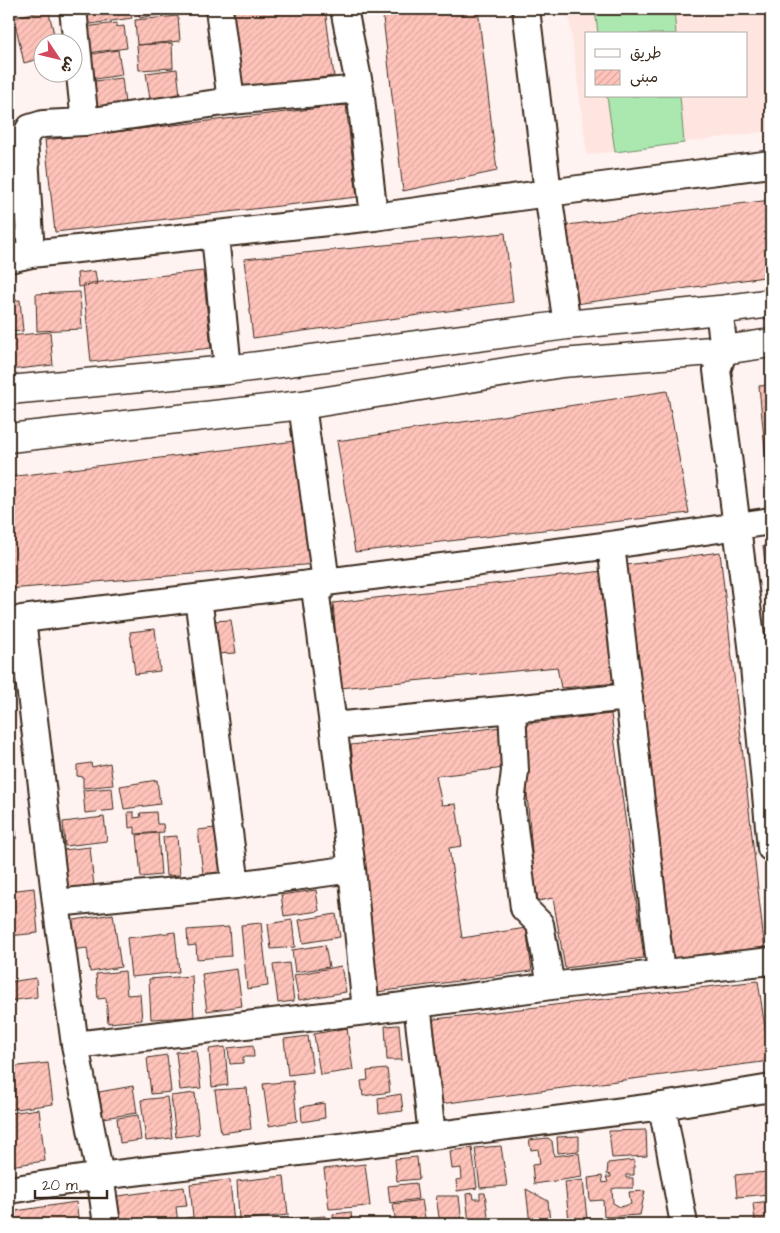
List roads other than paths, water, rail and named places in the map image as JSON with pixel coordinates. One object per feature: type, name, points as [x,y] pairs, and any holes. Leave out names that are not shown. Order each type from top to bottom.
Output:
[{"type":"street","points":[[73,9],[85,122]]},
{"type":"street","points":[[219,9],[231,101]]},
{"type":"street","points":[[344,9],[360,89],[374,217]]},
{"type":"street","points":[[526,9],[548,192],[567,325]]},
{"type":"street","points":[[360,89],[231,101],[85,122],[43,124],[30,128],[24,139],[20,257],[374,217],[548,192],[771,164]]},
{"type":"street","points":[[215,235],[228,370]]},
{"type":"street","points":[[9,390],[228,370],[567,325],[771,303]]},
{"type":"street","points":[[719,310],[724,350],[717,370],[736,526],[761,644],[771,848]]},
{"type":"street","points":[[9,438],[302,406],[562,362],[724,350],[771,343]]},
{"type":"street","points":[[302,406],[326,582],[316,596],[352,869],[366,1011]]},
{"type":"street","points":[[107,1224],[100,1176],[75,1045],[22,619],[611,545],[771,521]]},
{"type":"street","points":[[611,545],[661,973]]},
{"type":"street","points":[[198,598],[236,885]]},
{"type":"street","points":[[333,726],[512,710],[629,697]]},
{"type":"street","points":[[512,710],[516,772],[511,803],[524,908],[540,924],[551,986]]},
{"type":"street","points":[[56,903],[236,885],[352,869]]},
{"type":"street","points":[[75,1045],[366,1011],[551,986],[771,961]]},
{"type":"street","points":[[417,1004],[432,1135]]},
{"type":"street","points":[[9,1190],[100,1176],[662,1106],[771,1088]]},
{"type":"street","points":[[662,1106],[684,1224]]}]
